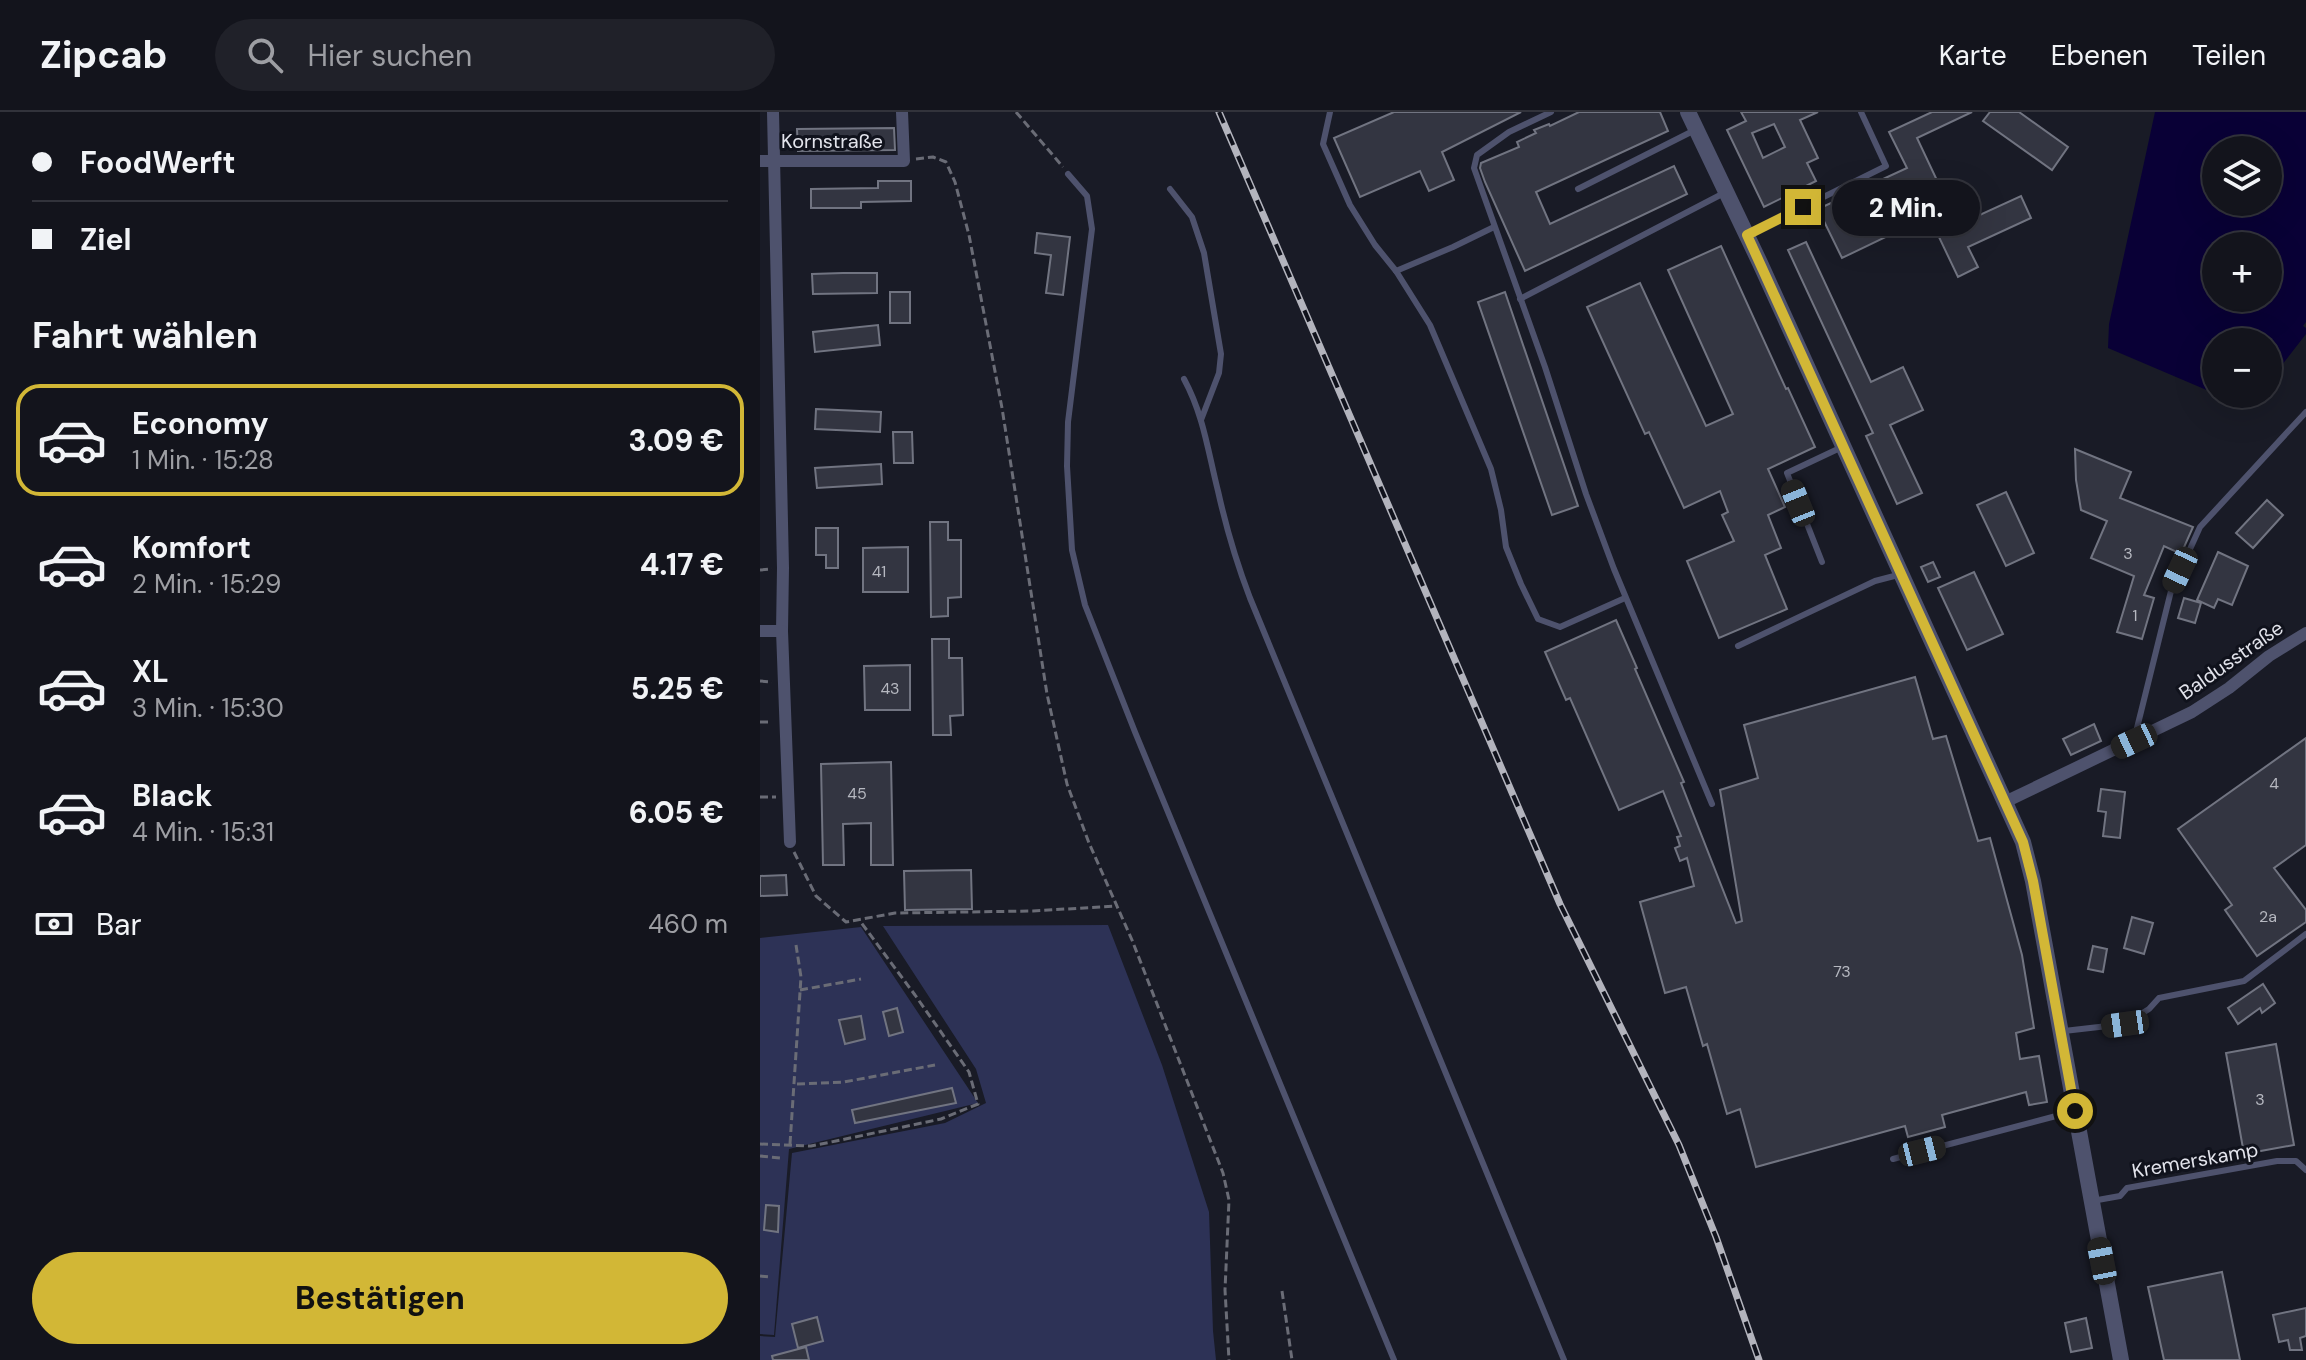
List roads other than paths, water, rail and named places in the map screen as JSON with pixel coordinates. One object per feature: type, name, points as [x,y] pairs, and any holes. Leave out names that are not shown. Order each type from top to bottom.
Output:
[{"type":"street","points":[[773,112],[782,631],[790,842]]},
{"type":"street","name":"Kornstraße","points":[[760,161],[904,161],[902,112]]},
{"type":"street","points":[[1688,112],[2023,842],[2033,881],[2121,1360]]},
{"type":"street","points":[[760,631],[782,631]]},
{"type":"street","name":"Baldusstraße","points":[[2005,802],[2192,712],[2269,656],[2305,635]]},
{"type":"lane","points":[[1330,112],[1323,144],[1350,205],[1430,325],[1491,469],[1506,547],[1538,619],[1560,627],[1625,598]]},
{"type":"lane","points":[[1551,112],[1509,132],[1477,155],[1474,168],[1545,367],[1586,494],[1625,598],[1712,804]]},
{"type":"lane","points":[[1747,235],[1886,166],[1861,112]]},
{"type":"lane","points":[[1578,189],[1697,130]]},
{"type":"lane","points":[[1068,174],[1087,196],[1092,229],[1068,422],[1067,466],[1072,550],[1085,605],[1394,1360]]},
{"type":"lane","points":[[1170,189],[1192,217],[1204,253],[1221,354],[1219,373],[1201,420]]},
{"type":"lane","points":[[1520,299],[1727,192]]},
{"type":"lane","points":[[1396,271],[1494,227]]},
{"type":"lane","points":[[1184,379],[1196,402],[1239,570],[1564,1360]]},
{"type":"lane","points":[[2134,741],[2171,591],[2200,527],[2306,412]]},
{"type":"lane","points":[[1822,562],[1787,473],[1844,447]]},
{"type":"lane","points":[[1738,646],[1875,581],[1901,574]]},
{"type":"lane","points":[[2060,1032],[2125,1024],[2149,1009],[2159,998],[2244,981],[2306,934]]},
{"type":"lane","points":[[1893,1159],[2075,1111]]},
{"type":"lane","name":"Kremerskamp","points":[[2091,1201],[2120,1196],[2127,1188],[2277,1161],[2296,1161],[2306,1170]]},
{"type":"railway","points":[[1219,112],[1560,904],[1679,1145],[1716,1237],[1759,1360]]}]
